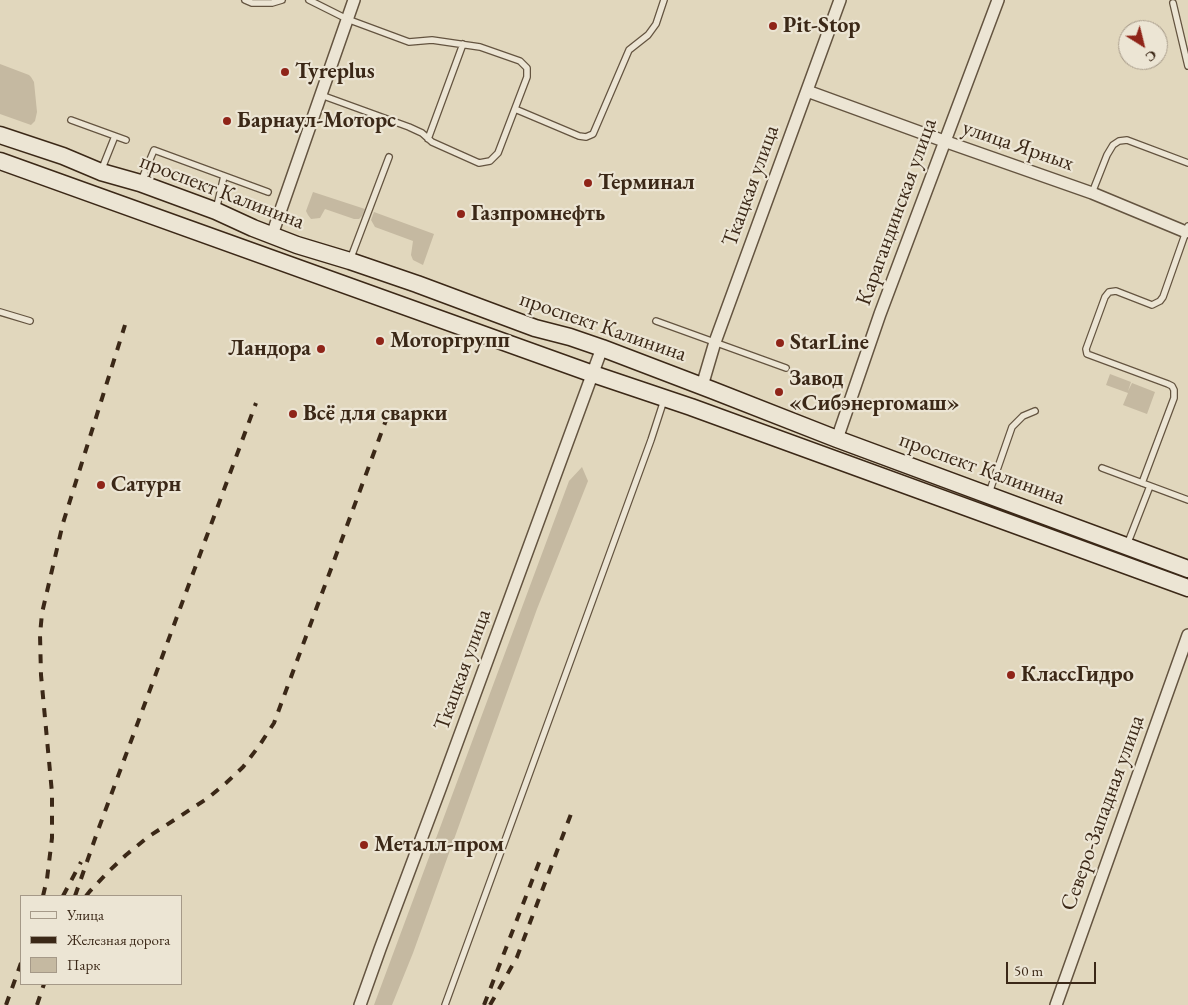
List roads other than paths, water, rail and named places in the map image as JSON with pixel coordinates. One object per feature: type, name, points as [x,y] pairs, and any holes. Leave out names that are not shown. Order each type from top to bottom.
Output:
[{"type":"main road","name":"проспект Калинина","points":[[0,135],[63,156],[101,172],[140,183],[297,245],[417,284],[535,328],[602,348],[837,439],[1188,568]]},
{"type":"main road","name":"проспект Калинина","points":[[0,161],[593,374],[691,407],[1188,588]]},
{"type":"main road","points":[[264,255],[272,235]]},
{"type":"main road","points":[[691,407],[702,386]]},
{"type":"street","points":[[272,235],[354,0]]},
{"type":"street","name":"Ткацкая улица","points":[[702,386],[715,342],[840,0]]},
{"type":"street","name":"Карагандинская улица","points":[[837,439],[880,314],[998,0]]},
{"type":"street","name":"улица Ярных","points":[[807,91],[1187,229]]},
{"type":"street","name":"Ткацкая улица","points":[[360,1005],[602,348]]},
{"type":"street","name":"Северо-Западная улица","points":[[1056,1005],[1188,635]]},
{"type":"lane","points":[[245,0],[252,3],[272,3],[282,0]]},
{"type":"lane","points":[[309,0],[347,19],[409,42],[432,40],[480,46],[520,61],[527,68],[527,77],[498,153],[490,161],[479,164],[432,142],[422,133],[409,127],[321,95]]},
{"type":"lane","points":[[515,109],[579,136],[586,138],[593,134],[629,50],[648,36],[656,24],[664,0]]},
{"type":"lane","points":[[1173,3],[1188,66]]},
{"type":"lane","points":[[428,139],[463,44]]},
{"type":"lane","points":[[71,120],[126,140]]},
{"type":"lane","points":[[101,172],[115,136]]},
{"type":"lane","points":[[1092,193],[1107,155],[1113,145],[1119,141],[1127,140],[1188,162]]},
{"type":"lane","points":[[140,183],[154,150],[268,192]]},
{"type":"lane","points":[[350,261],[389,157]]},
{"type":"lane","points":[[216,212],[224,176]]},
{"type":"lane","points":[[1142,483],[1174,398],[1174,390],[1168,384],[1088,354],[1086,350],[1105,298],[1109,292],[1116,292],[1152,305],[1160,301],[1187,229]]},
{"type":"lane","points":[[0,312],[30,321]]},
{"type":"lane","points":[[656,321],[786,368]]},
{"type":"lane","points":[[445,1005],[665,398]]},
{"type":"lane","points":[[989,495],[1012,428],[1023,416],[1035,411]]},
{"type":"lane","points":[[1102,468],[1188,500]]},
{"type":"lane","points":[[1127,546],[1150,486]]},
{"type":"railway","points":[[43,895],[52,838],[52,793],[41,675],[40,635],[42,613],[63,523],[125,325]]},
{"type":"railway","points":[[75,895],[256,403]]},
{"type":"railway","points":[[87,895],[108,872],[148,837],[208,798],[226,783],[243,767],[274,723],[389,412]]},
{"type":"railway","points":[[490,1005],[517,957],[571,814]]},
{"type":"railway","points":[[484,1005],[540,860]]},
{"type":"railway","points":[[64,895],[81,862]]},
{"type":"railway","points":[[6,1005],[20,966]]},
{"type":"railway","points":[[37,1005],[44,985]]},
{"type":"place","name":"Pit-Stop","points":[[773,26]]},
{"type":"place","name":"Tyreplus","points":[[285,72]]},
{"type":"place","name":"Барнаул-Моторс","points":[[227,121]]},
{"type":"place","name":"Терминал","points":[[588,183]]},
{"type":"place","name":"Газпромнефть","points":[[461,214]]},
{"type":"place","name":"Моторгрупп","points":[[380,341]]},
{"type":"place","name":"StarLine","points":[[780,343]]},
{"type":"place","name":"Ландора","points":[[321,349]]},
{"type":"place","name":"Завод «Сибэнергомаш»","points":[[779,392]]},
{"type":"place","name":"Всё для сварки","points":[[293,414]]},
{"type":"place","name":"Сатурн","points":[[101,485]]},
{"type":"place","name":"КлассГидро","points":[[1011,675]]},
{"type":"place","name":"Металл-пром","points":[[364,845]]}]
